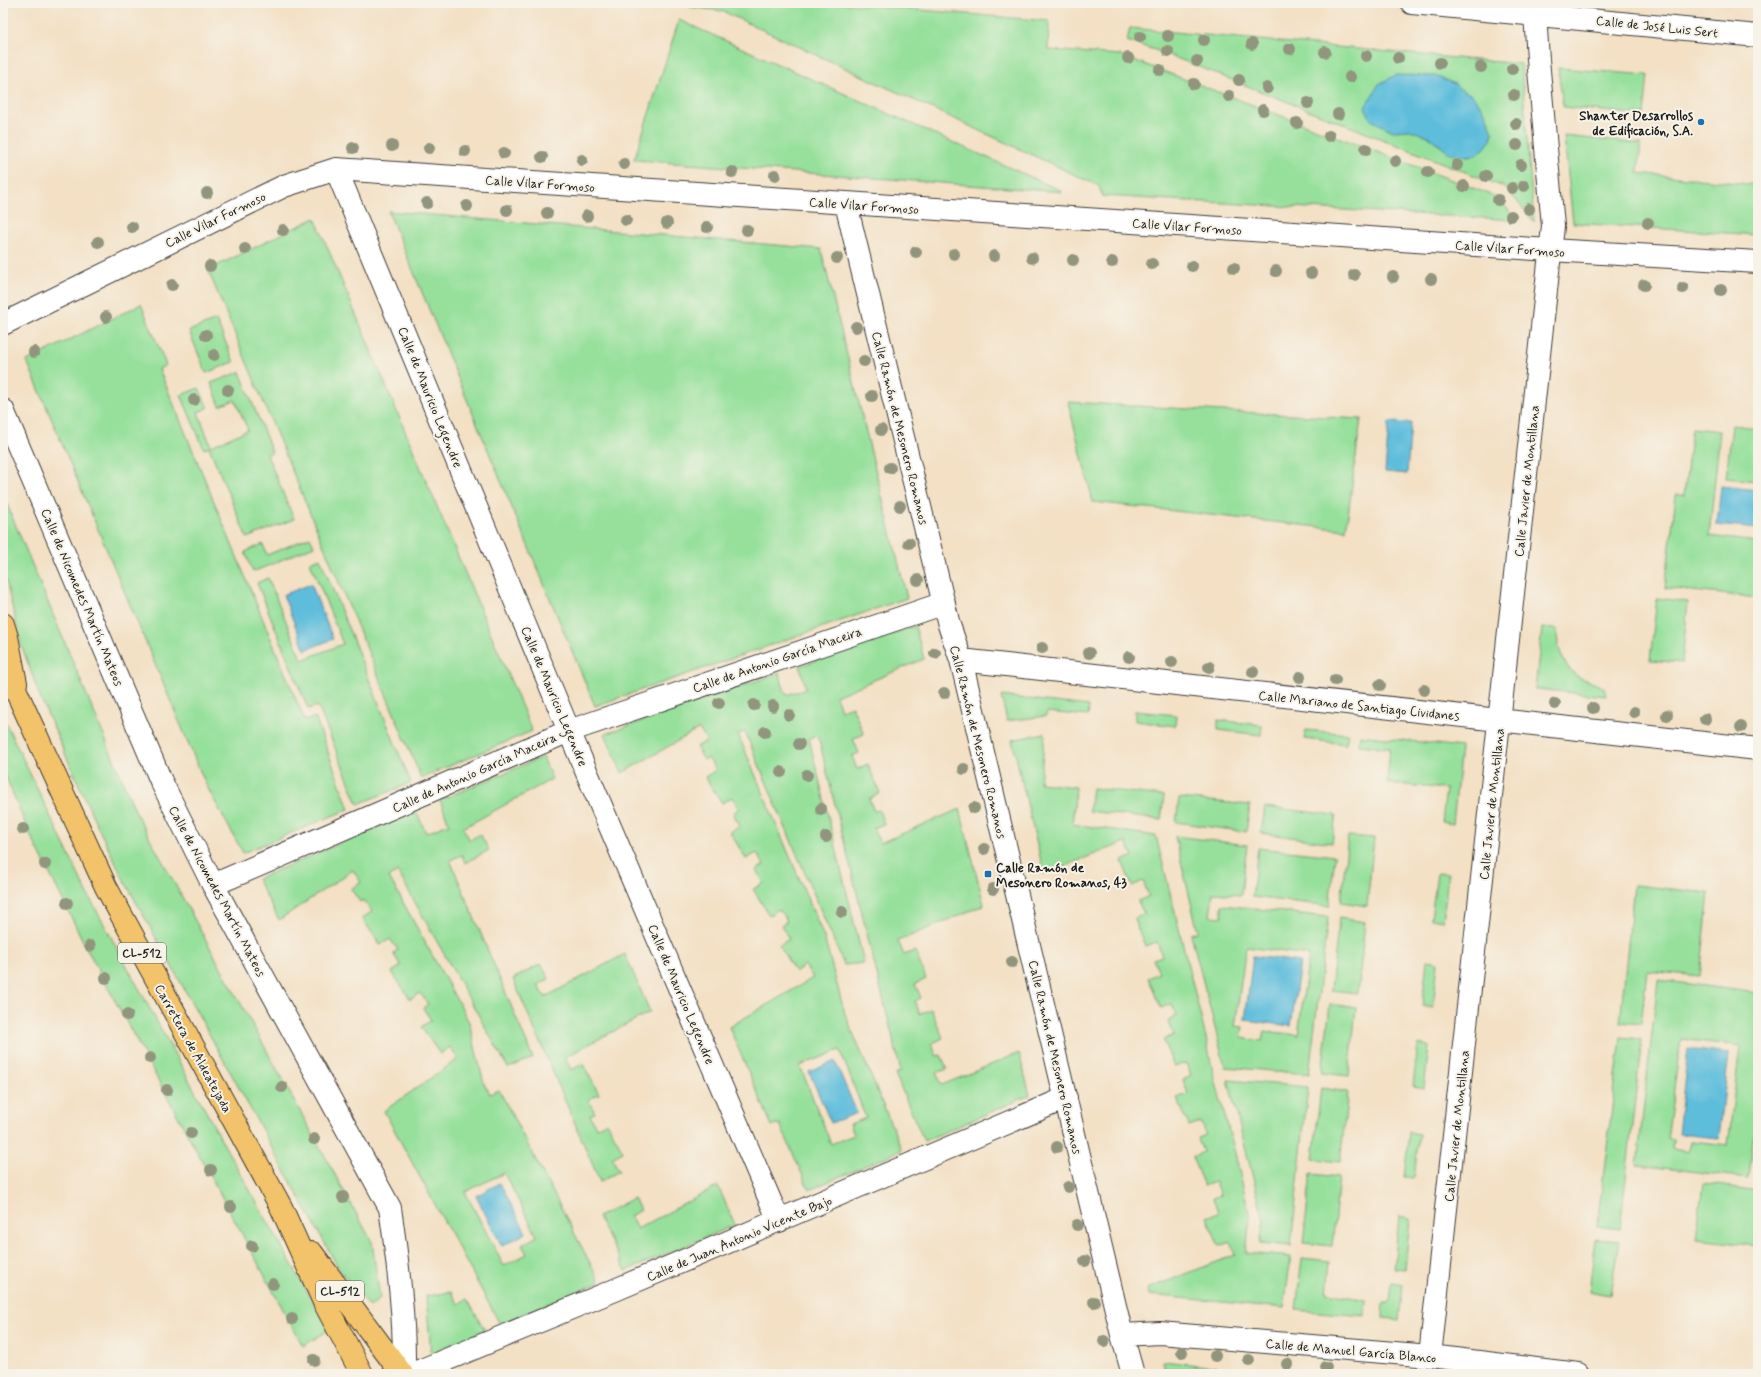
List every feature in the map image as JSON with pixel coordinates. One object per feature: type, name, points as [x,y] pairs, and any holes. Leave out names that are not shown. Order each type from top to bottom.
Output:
[{"type":"main road","name":"Carretera de Aldeatejada","points":[[3,624],[7,637],[17,692]]},
{"type":"main road","name":"Carretera de Aldeatejada","points":[[3,667],[17,692],[106,887],[281,1207],[324,1302],[362,1374]]},
{"type":"main road","name":"Carretera de Aldeatejada","points":[[281,1207],[322,1266],[403,1374]]},
{"type":"street","name":"Calle de José Luis Sert","points":[[1412,3],[1536,9],[1758,36]]},
{"type":"street","name":"Calle Javier de Montillana","points":[[1430,1356],[1553,226],[1536,9]]},
{"type":"street","name":"Calle Vilar Formoso","points":[[3,324],[284,186],[336,169],[846,204],[1550,250],[1758,262]]},
{"type":"street","name":"Calle de Mauricio Legendre","points":[[336,169],[569,731],[779,1221]]},
{"type":"street","name":"Calle Ramón de Mesonero Romanos","points":[[846,204],[949,625],[960,660],[1122,1335],[1133,1374]]},
{"type":"street","name":"Calle de Nicomedes Martín Mateos","points":[[3,410],[161,781],[213,885],[390,1208],[396,1247],[405,1346],[403,1374]]},
{"type":"street","name":"Calle de Antonio García Maceira","points":[[213,885],[569,731],[944,603]]},
{"type":"street","name":"Calle Mariano de Santiago Cividanes","points":[[960,660],[1758,749]]},
{"type":"street","name":"Calle de Juan Antonio Vicente Bajo","points":[[412,1374],[498,1340],[1066,1098]]},
{"type":"street","name":"Calle de Manuel García Blanco","points":[[1122,1335],[1160,1333],[1430,1356],[1578,1374]]},
{"type":"green space","points":[[690,3],[838,3],[1049,21],[1048,50],[1120,55],[1497,197],[1517,220],[1102,196],[1099,186],[722,11],[690,7]]},
{"type":"green space","points":[[679,20],[1062,191],[1062,192],[634,160]]},
{"type":"green space","points":[[1130,28],[1521,64],[1534,222],[1506,188],[1161,52],[1127,41]]},
{"type":"green space","points":[[1558,68],[1648,75],[1644,115],[1563,107]]},
{"type":"green space","points":[[1564,136],[1641,144],[1638,173],[1758,185],[1758,235],[1573,223]]},
{"type":"green space","points":[[388,211],[821,249],[907,598],[595,706]]},
{"type":"green space","points":[[315,218],[532,731],[421,778],[208,270]]},
{"type":"green space","points":[[141,304],[166,365],[159,369],[305,721],[315,717],[349,809],[243,853],[206,785],[27,361]]},
{"type":"green space","points":[[216,320],[234,362],[206,373],[189,331]]},
{"type":"green space","points":[[240,372],[272,452],[267,455],[294,519],[247,538],[209,447],[204,449],[181,395],[199,388],[208,408],[198,412],[211,446],[248,430],[235,400],[220,406],[211,383]]},
{"type":"green space","points":[[1068,402],[1361,419],[1346,530],[1093,502]]},
{"type":"green space","points":[[1732,425],[1758,428],[1758,481],[1726,478]]},
{"type":"green space","points":[[1692,428],[1720,431],[1709,536],[1758,542],[1758,598],[1665,588],[1676,495],[1684,495]]},
{"type":"green space","points":[[3,495],[137,815],[372,1242],[380,1298],[370,1307],[339,1269],[124,880],[95,821],[40,697],[21,644],[3,568]]},
{"type":"green space","points":[[310,537],[314,546],[253,572],[245,552],[263,544],[267,555]]},
{"type":"green space","points":[[320,558],[411,783],[358,804],[318,706],[308,709],[257,583],[268,578],[302,660],[343,644],[310,562]]},
{"type":"green space","points":[[1657,598],[1688,602],[1682,663],[1650,660]]},
{"type":"green space","points":[[915,626],[924,659],[836,696],[841,710],[852,706],[864,734],[853,739],[859,753],[852,756],[857,769],[868,764],[880,793],[869,799],[874,811],[879,810],[884,824],[873,828],[880,843],[960,809],[984,905],[898,941],[904,955],[915,951],[926,979],[915,984],[921,998],[915,1001],[920,1014],[931,1009],[943,1038],[931,1044],[937,1056],[941,1055],[947,1069],[936,1073],[942,1085],[1019,1053],[1030,1095],[924,1141],[895,1074],[901,1071],[818,736],[809,738],[864,963],[844,965],[745,732],[738,734],[824,937],[845,1014],[902,1150],[809,1190],[780,1124],[772,1126],[729,1027],[813,978],[805,965],[795,972],[779,945],[789,939],[781,925],[787,921],[779,909],[769,915],[753,889],[764,883],[756,870],[764,865],[757,853],[746,859],[730,832],[740,826],[733,813],[739,809],[732,797],[722,803],[705,777],[716,770],[708,758],[704,760],[696,747],[707,741],[699,729],[622,773],[605,734],[779,673],[786,695],[806,689],[800,666]],"holes":[[[840,1050],[866,1118],[850,1124],[854,1135],[831,1144],[800,1066]]]},
{"type":"green space","points":[[1542,628],[1557,629],[1560,651],[1571,671],[1577,676],[1604,688],[1606,696],[1535,689]]},
{"type":"green space","points":[[1001,696],[1089,706],[1088,716],[1047,712],[1046,716],[1007,721]]},
{"type":"green space","points":[[1135,711],[1176,715],[1175,726],[1135,721]]},
{"type":"green space","points":[[3,717],[88,895],[227,1150],[329,1330],[303,1346],[89,953],[28,830],[3,770]]},
{"type":"green space","points":[[1218,720],[1262,725],[1261,735],[1218,730]]},
{"type":"green space","points":[[1306,730],[1348,734],[1346,744],[1304,739]]},
{"type":"green space","points":[[1045,733],[1040,783],[1076,787],[1072,824],[1156,836],[1206,1038],[1212,1068],[1236,1157],[1250,1217],[1246,1253],[1291,1257],[1284,1308],[1149,1295],[1147,1289],[1235,1255],[1230,1242],[1219,1246],[1207,1217],[1218,1213],[1213,1198],[1220,1195],[1215,1182],[1204,1186],[1192,1157],[1203,1152],[1198,1138],[1206,1135],[1200,1122],[1189,1126],[1177,1098],[1188,1094],[1183,1080],[1191,1076],[1186,1063],[1174,1067],[1163,1040],[1174,1035],[1168,1020],[1176,1016],[1172,1004],[1161,1008],[1148,978],[1159,973],[1153,959],[1162,956],[1157,942],[1145,946],[1134,919],[1144,914],[1138,901],[1149,896],[1143,881],[1132,886],[1122,861],[1133,856],[1126,842],[1044,874],[1012,740]]},
{"type":"green space","points":[[1360,735],[1461,747],[1453,824],[1442,822],[1446,789],[1387,783],[1390,748],[1359,745]]},
{"type":"green space","points":[[543,757],[552,779],[463,828],[470,840],[480,834],[489,850],[465,863],[462,855],[450,860],[533,1058],[508,1068],[398,872],[389,877],[469,1022],[484,1084],[490,1094],[499,1090],[600,1282],[500,1324],[384,1111],[458,1059],[450,1047],[440,1054],[421,1027],[431,1020],[423,1008],[428,1004],[420,993],[410,999],[392,972],[401,966],[393,953],[398,950],[390,939],[380,945],[362,918],[372,912],[364,900],[360,902],[351,889],[361,882],[353,870],[279,920],[257,879],[416,811],[426,833],[449,824],[440,800]],"holes":[[[504,1173],[537,1236],[522,1245],[527,1254],[504,1266],[465,1192]]]},
{"type":"green space","points":[[1092,788],[1164,796],[1161,820],[1089,811]]},
{"type":"green space","points":[[1179,798],[1250,805],[1246,832],[1176,822]]},
{"type":"green space","points":[[1265,807],[1336,815],[1332,843],[1261,833]]},
{"type":"green space","points":[[1175,836],[1247,845],[1241,895],[1213,893],[1210,916],[1222,917],[1222,905],[1328,917],[1309,1074],[1225,1067],[1191,934],[1198,932]],"holes":[[[1246,947],[1309,955],[1298,1035],[1264,1031],[1262,1041],[1241,1038],[1243,1027],[1235,1026]]]},
{"type":"green space","points":[[1348,836],[1374,838],[1367,906],[1341,902]]},
{"type":"green space","points":[[1258,848],[1335,856],[1329,906],[1252,897]]},
{"type":"green space","points":[[1437,873],[1448,874],[1443,921],[1431,919]]},
{"type":"green space","points":[[1634,885],[1709,893],[1700,976],[1647,971],[1641,1024],[1620,1022]]},
{"type":"green space","points":[[1339,918],[1365,922],[1358,993],[1331,990]]},
{"type":"green space","points":[[625,954],[650,1012],[565,1057],[571,1070],[583,1064],[599,1094],[588,1100],[595,1113],[590,1115],[596,1128],[607,1122],[623,1152],[612,1158],[619,1171],[600,1182],[513,979],[541,964],[549,979],[538,985],[545,997]]},
{"type":"green space","points":[[1427,960],[1438,962],[1433,1008],[1422,1006]]},
{"type":"green space","points":[[1658,980],[1758,993],[1758,1091],[1749,1178],[1637,1165]],"holes":[[[1681,1039],[1740,1046],[1728,1145],[1691,1141],[1689,1151],[1672,1148],[1673,1140],[1667,1139]]]},
{"type":"green space","points":[[1330,1004],[1356,1008],[1349,1076],[1322,1073]]},
{"type":"green space","points":[[1621,1037],[1642,1039],[1620,1229],[1597,1226]]},
{"type":"green space","points":[[1418,1044],[1429,1046],[1424,1088],[1413,1086]]},
{"type":"green space","points":[[1228,1080],[1308,1087],[1291,1246],[1260,1243],[1264,1221]]},
{"type":"green space","points":[[1321,1088],[1348,1092],[1340,1162],[1313,1159]]},
{"type":"green space","points":[[1409,1132],[1419,1134],[1414,1178],[1404,1177]]},
{"type":"green space","points":[[1311,1174],[1339,1177],[1332,1246],[1303,1243]]},
{"type":"green space","points":[[1703,1183],[1758,1191],[1758,1246],[1696,1239]]},
{"type":"green space","points":[[718,1186],[735,1225],[626,1271],[598,1217],[634,1198],[640,1210],[630,1216],[637,1229]]},
{"type":"green space","points":[[1399,1216],[1410,1218],[1405,1269],[1394,1268]]},
{"type":"green space","points":[[1596,1239],[1619,1241],[1610,1295],[1589,1291]]},
{"type":"green space","points":[[1302,1258],[1330,1261],[1327,1293],[1366,1300],[1365,1316],[1296,1310]]},
{"type":"green space","points":[[1392,1282],[1403,1284],[1399,1320],[1383,1318],[1384,1303],[1390,1303]]},
{"type":"green space","points":[[451,1292],[458,1304],[467,1299],[485,1330],[431,1353],[426,1296]]},
{"type":"green space","points":[[1163,1361],[1276,1374],[1166,1374]]},
{"type":"water","points":[[1396,75],[1435,76],[1455,84],[1460,89],[1472,95],[1484,110],[1493,132],[1491,140],[1484,149],[1476,155],[1467,156],[1449,153],[1428,136],[1410,130],[1393,131],[1371,120],[1365,107],[1379,84]]},
{"type":"water","points":[[1389,422],[1411,423],[1407,474],[1385,472]]},
{"type":"water","points":[[1721,486],[1758,490],[1758,529],[1717,525]]},
{"type":"water","points":[[311,584],[333,639],[305,650],[283,595]]},
{"type":"water","points":[[1253,956],[1300,962],[1291,1026],[1245,1020]]},
{"type":"water","points":[[1688,1049],[1729,1054],[1719,1138],[1678,1134]]},
{"type":"water","points":[[835,1061],[857,1113],[831,1123],[809,1072]]},
{"type":"water","points":[[500,1183],[526,1233],[502,1246],[476,1196]]},
{"type":"place","name":"Shanter Desarrollos de Edificación, S.A.","points":[[1701,122]]},
{"type":"place","name":"Calle Ramón de Mesonero Romanos, 43","points":[[988,874]]}]
